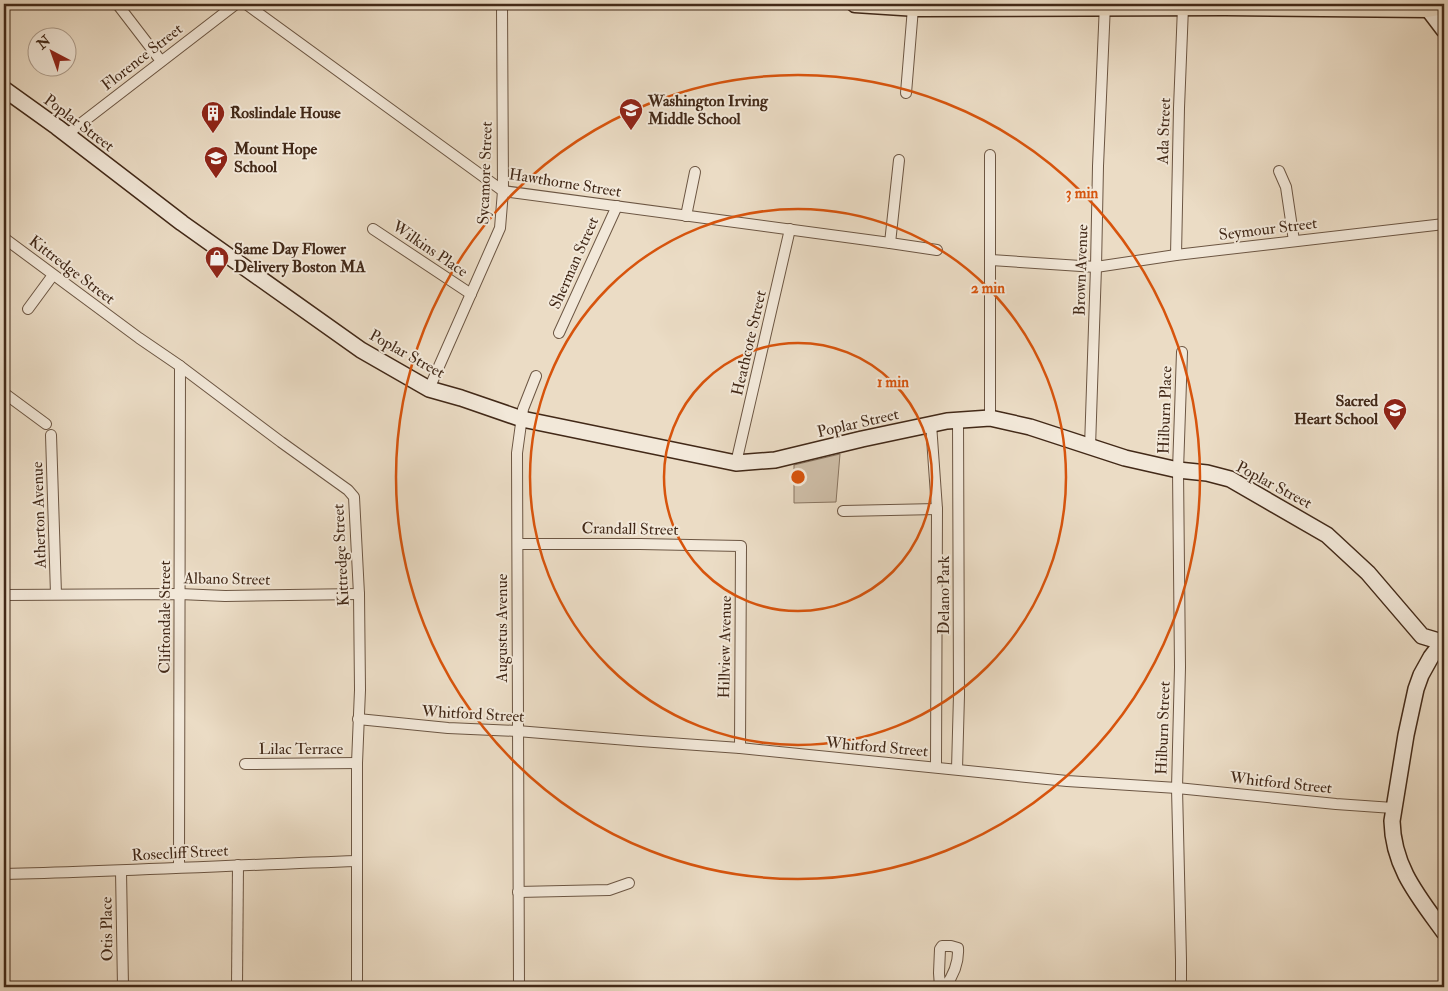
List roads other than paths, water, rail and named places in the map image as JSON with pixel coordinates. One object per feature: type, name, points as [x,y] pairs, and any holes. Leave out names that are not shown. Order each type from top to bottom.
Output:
[{"type":"main road","points":[[855,4],[913,8],[1432,6]]},
{"type":"street","name":"Florence Street","points":[[66,134],[236,4]]},
{"type":"street","name":"Hawthorne Street","points":[[246,4],[503,191],[937,250]]},
{"type":"street","name":"Sycamore Street","points":[[429,389],[500,228],[503,191],[502,4]]},
{"type":"street","points":[[118,6],[161,62]]},
{"type":"street","name":"Brown Avenue","points":[[1090,447],[1098,166],[1106,6]]},
{"type":"street","points":[[1432,6],[1444,30]]},
{"type":"street","name":"Ada Street","points":[[1176,255],[1179,108],[1184,7]]},
{"type":"street","points":[[906,93],[913,8]]},
{"type":"street","name":"Poplar Street","points":[[4,89],[182,222],[362,350],[429,389],[522,419],[736,463],[775,460],[931,424],[990,418],[1030,427],[1125,458],[1230,479],[1327,534],[1368,572],[1422,636],[1444,642],[1431,657],[1416,689],[1406,735],[1394,808],[1392,834],[1397,857],[1405,876],[1444,932]]},
{"type":"street","points":[[990,155],[990,418]]},
{"type":"street","points":[[890,243],[899,160]]},
{"type":"street","points":[[1279,171],[1286,187],[1294,242]]},
{"type":"street","points":[[686,216],[695,172]]},
{"type":"street","name":"Sherman Street","points":[[560,333],[616,206]]},
{"type":"street","name":"Seymour Street","points":[[991,260],[1096,267],[1176,255],[1444,224]]},
{"type":"street","name":"Wilkins Place","points":[[373,228],[471,294]]},
{"type":"street","name":"Heathcote Street","points":[[736,463],[790,229]]},
{"type":"street","name":"Kittredge Street","points":[[4,238],[351,492],[355,501],[359,594],[357,987]]},
{"type":"street","points":[[28,309],[53,275]]},
{"type":"street","name":"Hilburn Place","points":[[1178,470],[1182,352]]},
{"type":"street","name":"Cliftondale Street","points":[[179,867],[180,366]]},
{"type":"street","points":[[522,419],[536,376]]},
{"type":"street","points":[[4,393],[46,424]]},
{"type":"street","name":"Augustus Avenue","points":[[519,987],[516,631],[518,544],[517,453],[522,419]]},
{"type":"street","name":"Delano Park","points":[[957,769],[959,694],[958,420]]},
{"type":"street","name":"Delano Park","points":[[931,424],[937,509],[936,767]]},
{"type":"street","name":"Atherton Avenue","points":[[51,435],[56,594]]},
{"type":"street","name":"Hilburn Street","points":[[1178,470],[1180,667],[1177,788],[1182,960],[1181,987]]},
{"type":"street","points":[[842,511],[937,509]]},
{"type":"street","name":"Crandall Street","points":[[518,544],[741,546]]},
{"type":"street","name":"Hillview Avenue","points":[[740,748],[741,546]]},
{"type":"street","name":"Albano Street","points":[[4,595],[180,594],[225,596],[359,594]]},
{"type":"street","name":"Whitford Street","points":[[358,719],[448,728],[517,731],[740,748],[1067,781],[1177,788],[1394,808]]},
{"type":"street","name":"Lilac Terrace","points":[[245,764],[357,763]]},
{"type":"street","name":"Rosecliff Street","points":[[4,874],[357,862]]},
{"type":"street","points":[[236,986],[238,865]]},
{"type":"street","name":"Otis Place","points":[[121,871],[123,987]]},
{"type":"street","points":[[518,892],[609,890],[629,883]]},
{"type":"street","points":[[940,987],[940,949],[942,946],[951,946],[958,948],[959,953],[956,969],[945,987]]},
{"type":"place","name":"Washington Irving Middle School","points":[[631,131]]},
{"type":"place","name":"Roslindale House","points":[[213,134]]},
{"type":"place","name":"Mount Hope School","points":[[216,179]]},
{"type":"place","name":"Same Day Flower Delivery Boston MA","points":[[217,279]]},
{"type":"place","name":"Sacred Heart School","points":[[1395,431]]}]
